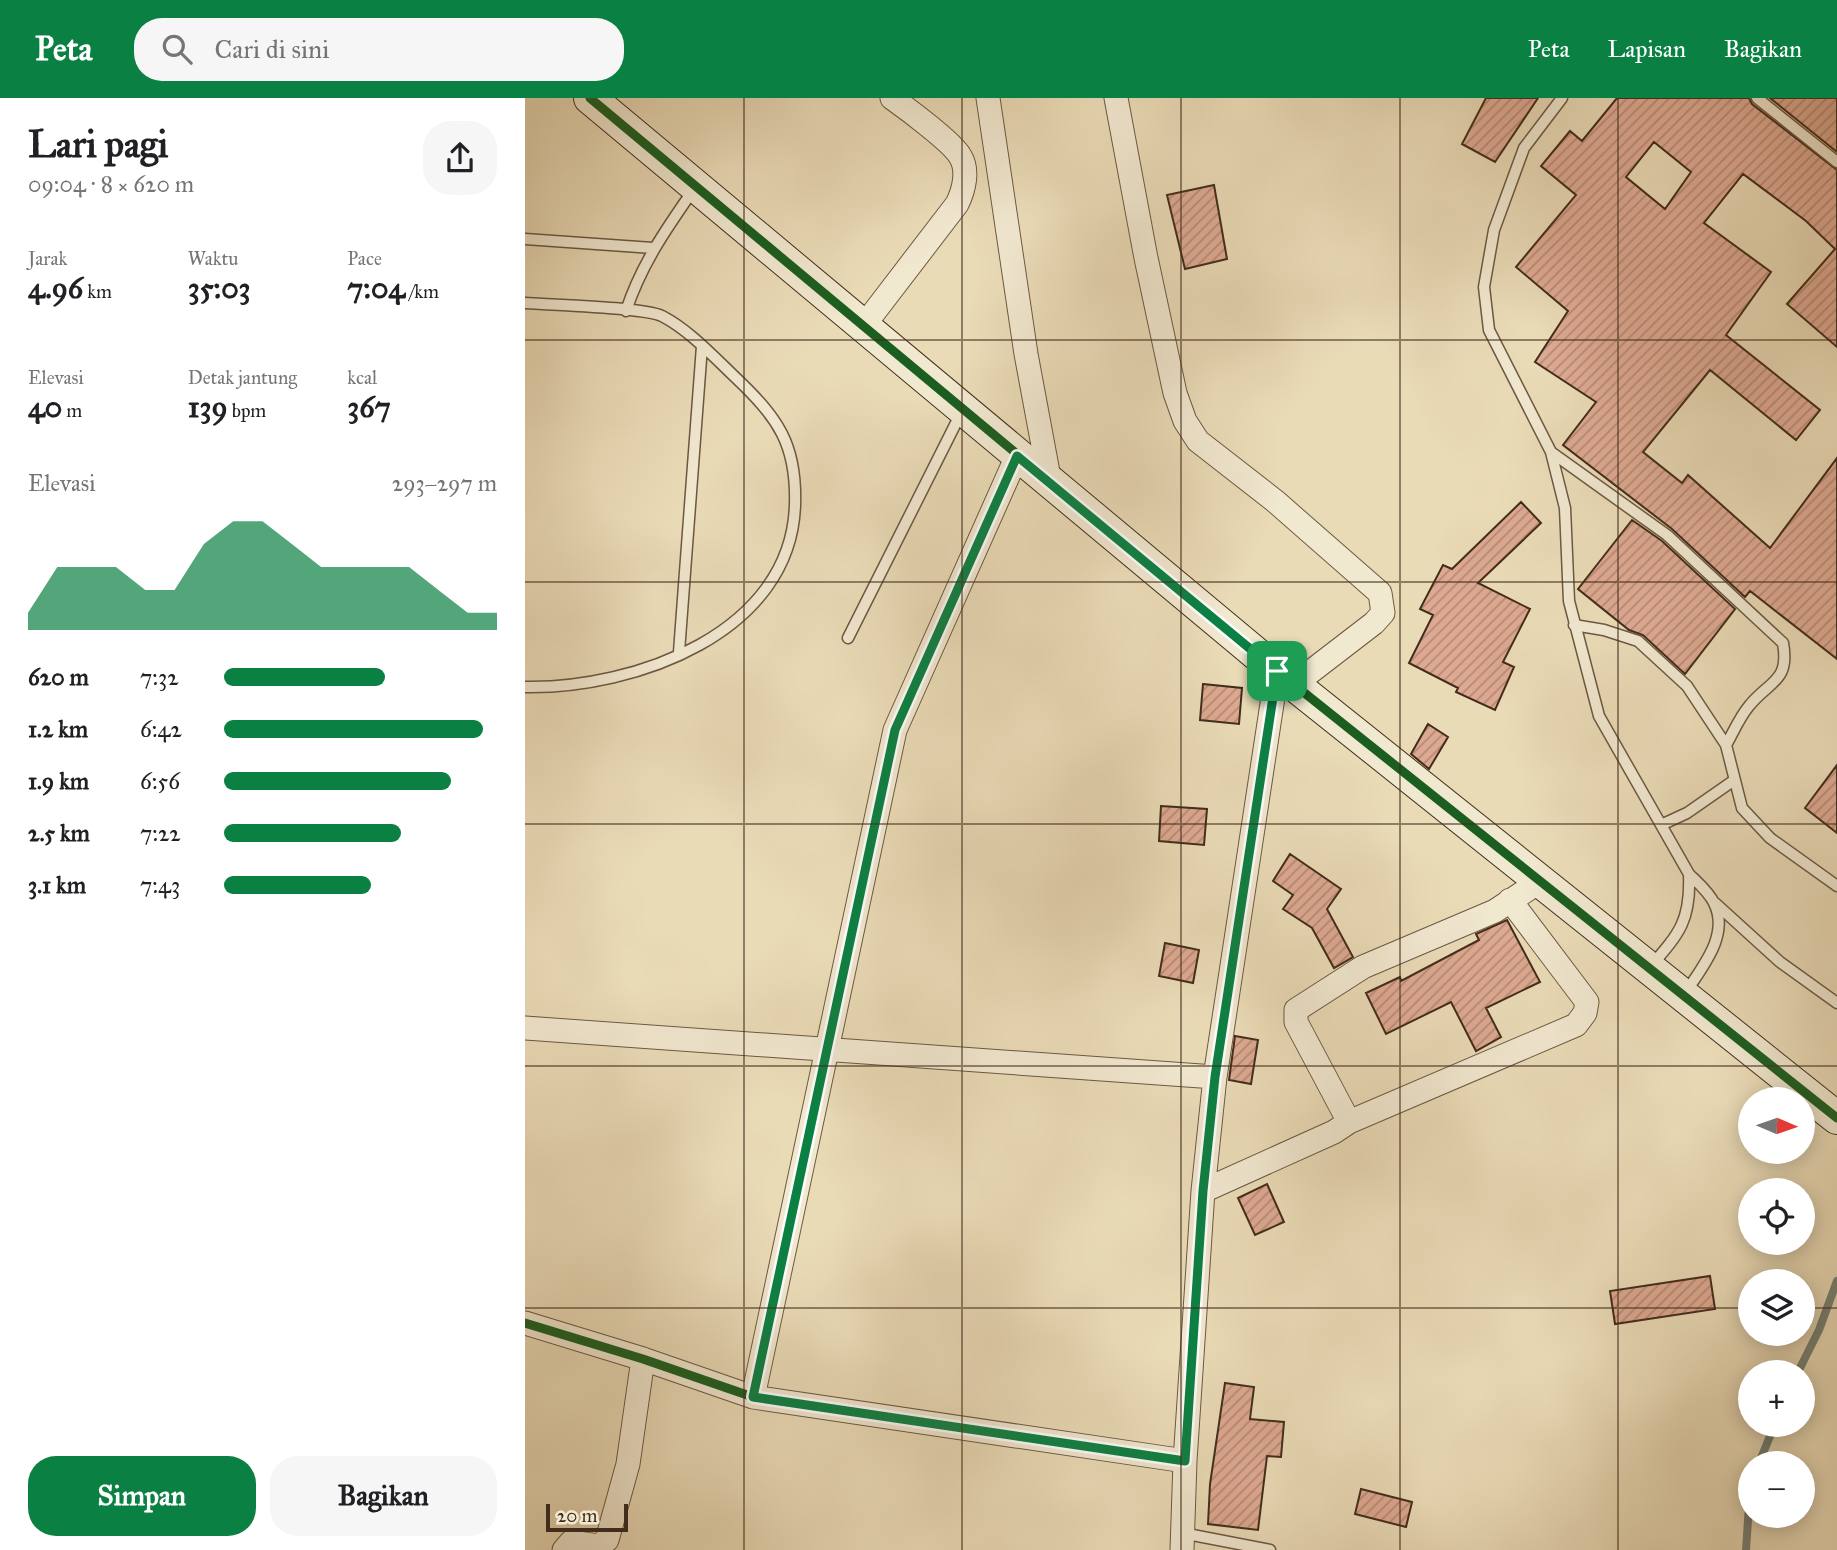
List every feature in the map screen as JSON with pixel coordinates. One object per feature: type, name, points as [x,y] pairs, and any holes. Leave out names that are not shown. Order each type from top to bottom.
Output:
[{"type":"street","points":[[590,98],[862,328],[964,408],[1017,456],[1287,677],[1539,882],[1837,1118]]},
{"type":"street","points":[[862,328],[957,204],[964,191],[965,175],[961,156],[892,98]]},
{"type":"street","points":[[988,98],[1026,354],[1050,483]]},
{"type":"street","points":[[1116,98],[1175,393],[1185,421],[1198,441],[1275,500],[1381,593],[1383,613],[1374,623],[1287,677],[1215,1077],[1203,1191],[1182,1541]]},
{"type":"street","points":[[753,1397],[895,730],[1017,456]]},
{"type":"street","points":[[1349,1122],[1296,1023],[1296,1010],[1363,967],[1495,911],[1539,882]]},
{"type":"street","points":[[1203,1191],[1334,1132],[1349,1122],[1576,1025],[1585,1013],[1587,1002],[1510,900]]},
{"type":"street","points":[[525,1028],[1215,1077]]},
{"type":"street","points":[[525,1323],[643,1359],[753,1397],[1185,1461]]},
{"type":"street","points":[[564,1550],[571,1542],[598,1546],[607,1540],[628,1464],[643,1359]]},
{"type":"lane","points":[[1562,98],[1524,148],[1494,230],[1485,286],[1489,330],[1551,452],[1565,508],[1569,601],[1599,716],[1689,874],[1715,903],[1780,962],[1837,1003]]},
{"type":"lane","points":[[1757,98],[1837,162]]},
{"type":"lane","points":[[626,311],[637,278],[653,248],[696,187]]},
{"type":"lane","points":[[525,239],[653,248]]},
{"type":"lane","points":[[525,303],[663,316],[702,346],[768,411],[794,459],[796,481],[795,516],[783,564],[761,598],[737,621],[716,636],[635,671],[599,679],[525,687]]},
{"type":"lane","points":[[680,652],[702,346]]},
{"type":"lane","points":[[848,638],[964,408]]},
{"type":"lane","points":[[1551,452],[1667,535],[1783,643],[1787,663],[1778,679],[1748,706],[1726,745]]},
{"type":"lane","points":[[1574,625],[1604,630],[1638,641],[1687,686],[1726,745],[1742,808],[1770,838],[1837,886]]},
{"type":"lane","points":[[1661,825],[1687,813],[1733,780]]},
{"type":"lane","points":[[1649,968],[1681,932],[1691,904],[1689,874]]},
{"type":"lane","points":[[1684,996],[1709,957],[1719,934],[1715,903]]},
{"type":"lane","points":[[1182,1541],[1270,1550]]},
{"type":"building","points":[[1486,98],[1538,98],[1495,162],[1462,144]]},
{"type":"building","points":[[1617,98],[1749,98],[1752,104],[1837,170],[1837,347],[1787,304],[1835,249],[1806,221],[1743,174],[1704,223],[1771,272],[1726,335],[1820,410],[1796,440],[1710,370],[1643,452],[1682,483],[1688,475],[1770,548],[1837,458],[1837,659],[1750,591],[1745,597],[1672,529],[1563,445],[1596,402],[1535,362],[1568,311],[1516,267],[1576,195],[1541,166],[1570,131],[1582,141]],"holes":[[[1654,142],[1691,172],[1665,209],[1626,177]]]},
{"type":"building","points":[[1770,98],[1837,98],[1837,152]]},
{"type":"building","points":[[1214,185],[1227,259],[1185,269],[1167,195]]},
{"type":"building","points":[[1521,502],[1541,523],[1478,583],[1530,609],[1503,662],[1514,667],[1495,710],[1456,692],[1458,688],[1409,663],[1433,615],[1420,609],[1443,565],[1452,569]]},
{"type":"building","points":[[1632,520],[1662,541],[1735,609],[1685,674],[1643,635],[1629,630],[1578,589]]},
{"type":"building","points":[[1203,684],[1242,688],[1239,724],[1200,720]]},
{"type":"building","points":[[1428,724],[1448,737],[1429,769],[1411,754]]},
{"type":"building","points":[[1837,765],[1837,833],[1805,808]]},
{"type":"building","points":[[1161,806],[1207,809],[1204,845],[1159,841]]},
{"type":"building","points":[[1290,854],[1341,889],[1327,909],[1353,957],[1334,968],[1312,928],[1283,909],[1293,895],[1273,881]]},
{"type":"building","points":[[1507,920],[1540,982],[1486,1008],[1501,1037],[1476,1051],[1451,1002],[1386,1034],[1366,993],[1400,977],[1401,981],[1479,940],[1476,934]]},
{"type":"building","points":[[1165,943],[1199,950],[1193,983],[1159,976]]},
{"type":"building","points":[[1235,1036],[1258,1040],[1251,1084],[1229,1080]]},
{"type":"building","points":[[1267,1184],[1284,1222],[1255,1235],[1238,1198]]},
{"type":"building","points":[[1710,1276],[1715,1309],[1615,1324],[1610,1291]]},
{"type":"building","points":[[1225,1383],[1254,1387],[1250,1419],[1284,1422],[1281,1457],[1267,1456],[1258,1530],[1208,1524],[1210,1484]]},
{"type":"building","points":[[1361,1489],[1412,1502],[1406,1527],[1355,1514]]},
{"type":"waterway","points":[[1804,1360],[1819,1330],[1837,1281]]},
{"type":"waterway","points":[[1764,1451],[1770,1437]]},
{"type":"waterway","points":[[1746,1550],[1747,1528]]},
{"type":"cycle path","points":[[590,98],[1277,671],[1837,1118]]},
{"type":"cycle path","points":[[525,1323],[643,1359],[753,1397],[895,730],[1017,456]]},
{"type":"route","points":[[1017,456],[1277,671],[1215,1077],[1203,1191],[1185,1461],[753,1397],[895,730],[1017,456]]}]
